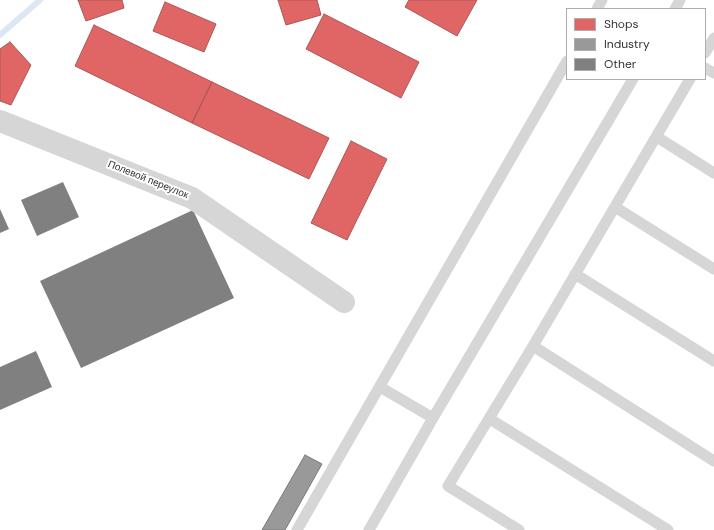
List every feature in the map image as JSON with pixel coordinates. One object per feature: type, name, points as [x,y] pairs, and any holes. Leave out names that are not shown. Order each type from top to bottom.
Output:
[{"type":"street","name":"Полевой переулок","points":[[0,121],[192,198],[344,302]]},
{"type":"lane","points":[[706,51],[714,38]]},
{"type":"lane","points":[[297,530],[566,63]]},
{"type":"lane","points":[[369,530],[433,418],[632,80]]},
{"type":"lane","points":[[519,530],[448,486],[490,419],[689,80]]},
{"type":"lane","points":[[657,137],[714,172]]},
{"type":"lane","points":[[614,207],[714,269]]},
{"type":"lane","points":[[576,274],[714,361]]},
{"type":"lane","points":[[533,346],[714,461]]},
{"type":"lane","points":[[380,387],[433,418]]},
{"type":"lane","points":[[490,419],[668,530]]},
{"type":"building: Shops","points":[[78,0],[122,0],[124,8],[86,21]]},
{"type":"building: Shops","points":[[278,0],[317,0],[321,15],[286,25]]},
{"type":"building: Shops","points":[[409,0],[477,0],[457,36],[405,7]]},
{"type":"building: Shops","points":[[165,2],[216,24],[204,52],[153,31]]},
{"type":"building: Shops","points":[[324,14],[419,62],[401,98],[306,49]]},
{"type":"building: Shops","points":[[94,25],[212,82],[192,123],[75,66]]},
{"type":"building: Shops","points":[[10,42],[31,65],[11,105],[0,101],[0,49]]},
{"type":"building: Shops","points":[[212,82],[329,138],[309,179],[192,123]]},
{"type":"building: Shops","points":[[351,141],[387,159],[347,240],[311,223]]},
{"type":"building: Industry","points":[[305,455],[322,464],[285,530],[262,530]]},
{"type":"building: Other","points":[[63,182],[79,217],[37,236],[21,200]]},
{"type":"building: Other","points":[[0,209],[9,229],[0,233]]},
{"type":"building: Other","points":[[193,210],[234,298],[81,368],[40,281]]},
{"type":"building: Other","points":[[36,351],[52,387],[0,410],[0,367]]},
{"type":"waterway","points":[[0,35],[40,0]]}]
